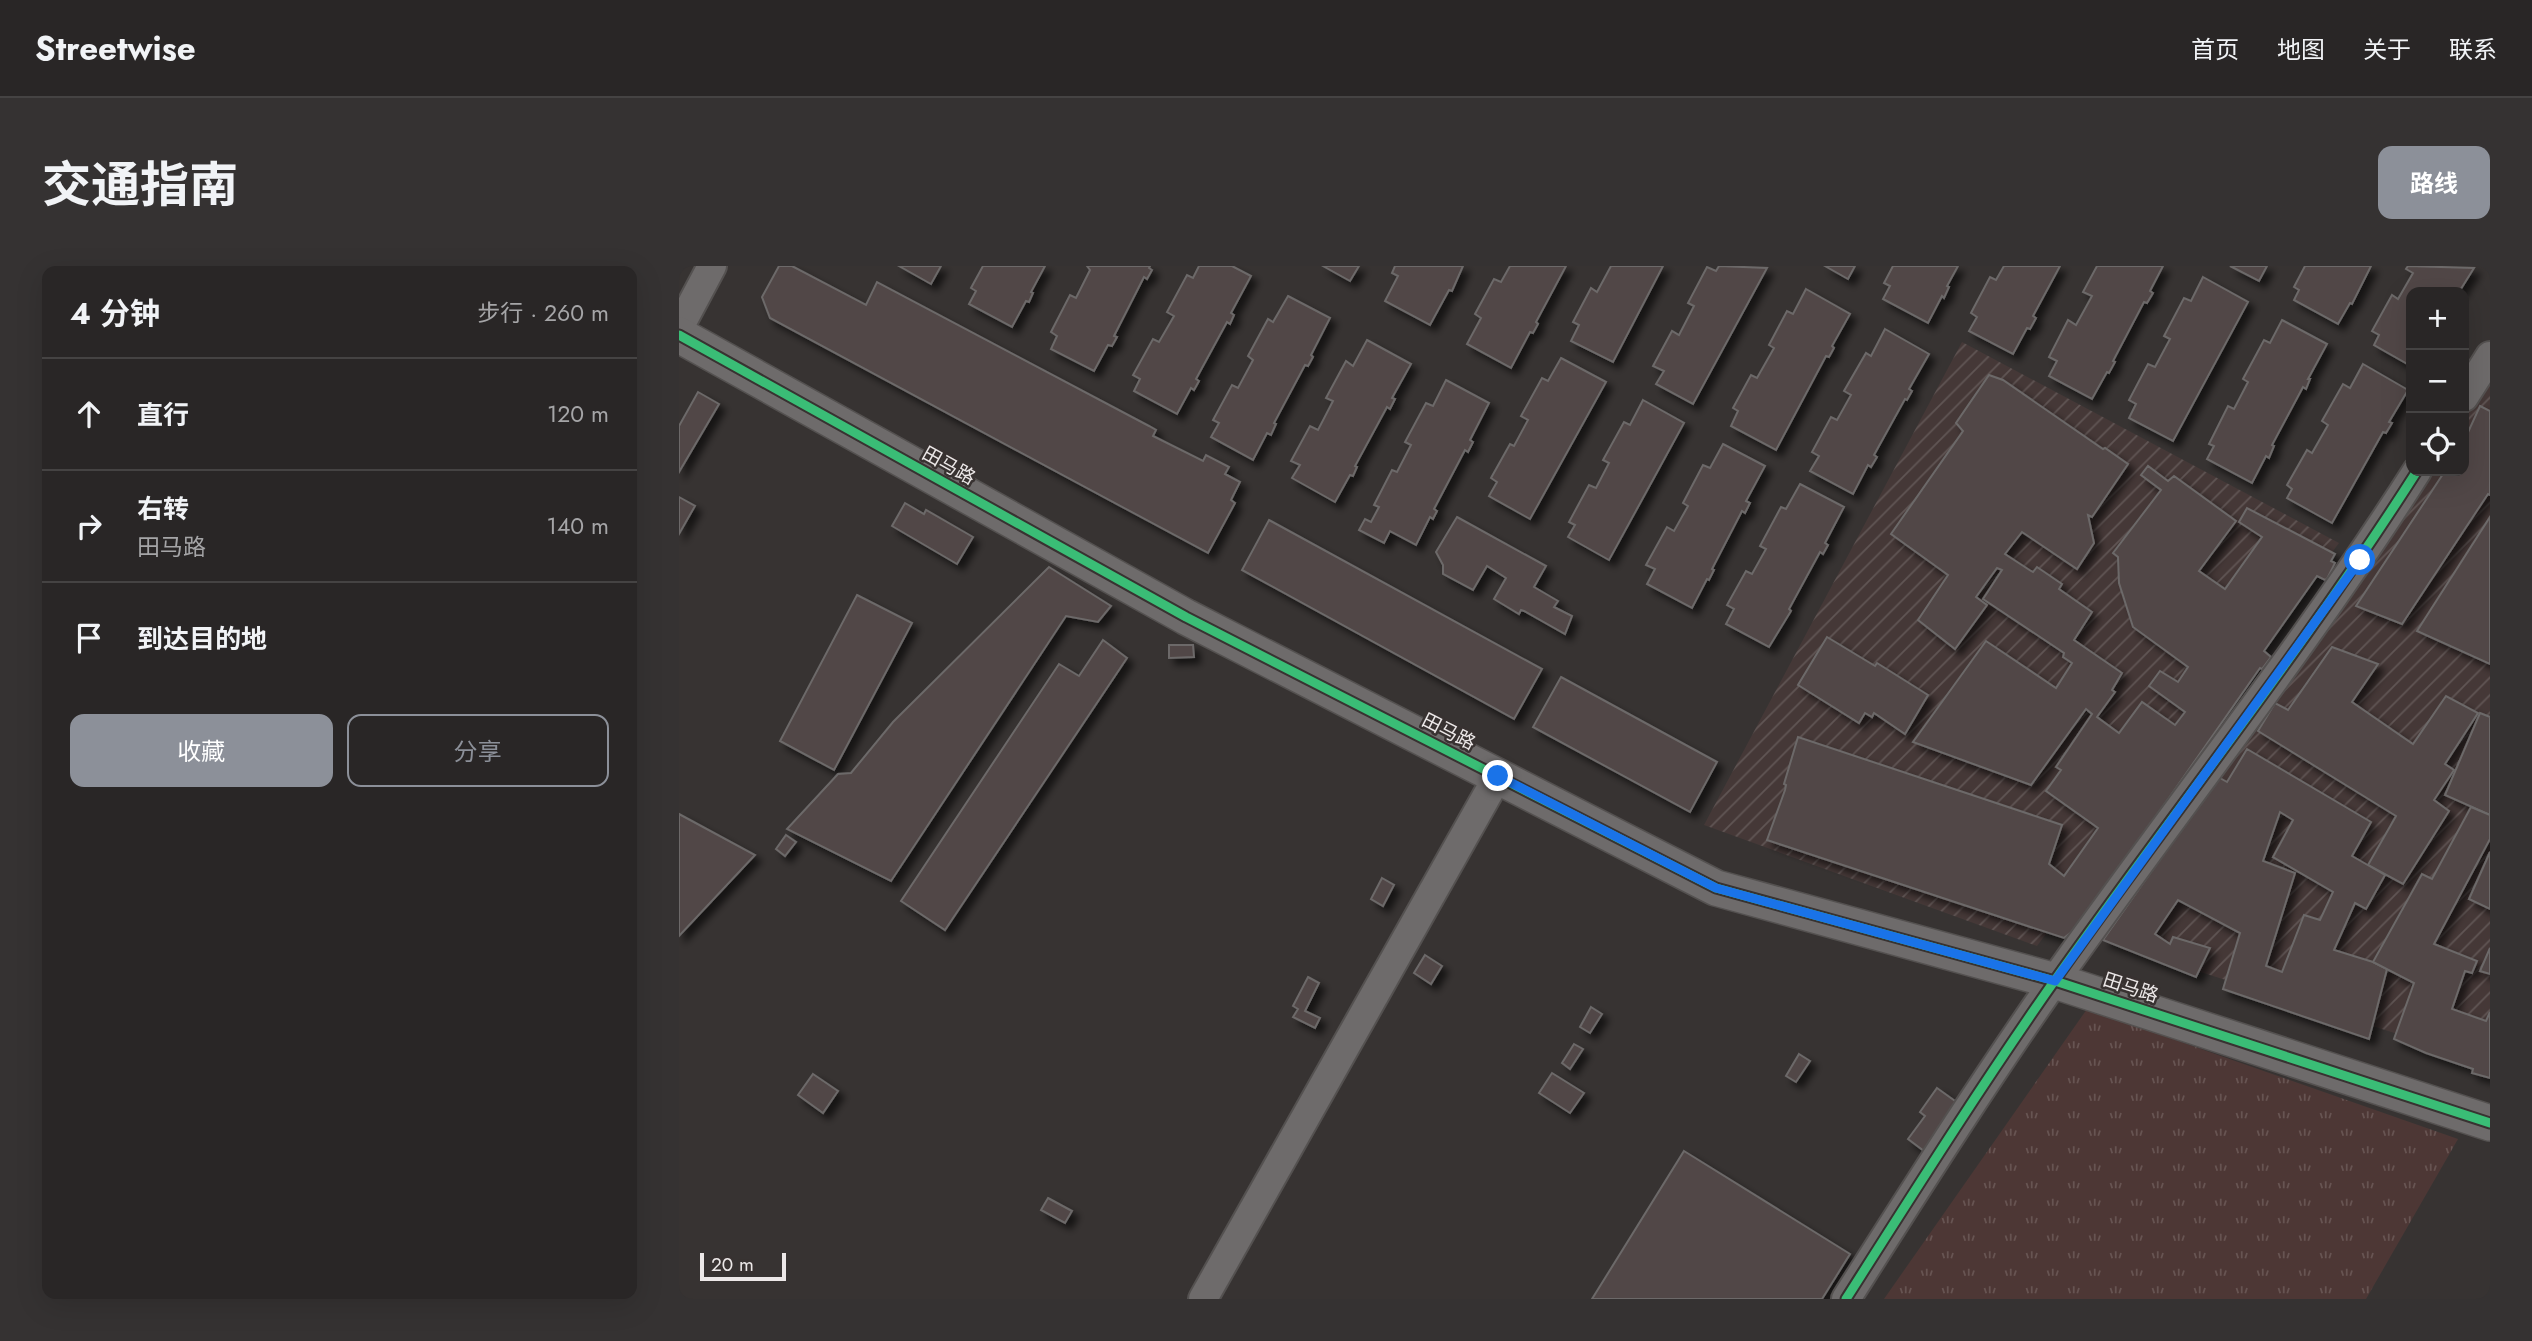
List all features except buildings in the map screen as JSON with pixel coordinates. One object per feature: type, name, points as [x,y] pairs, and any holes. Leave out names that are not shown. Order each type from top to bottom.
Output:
[{"type":"street","points":[[679,328],[712,266]]},
{"type":"street","name":"田马路","points":[[679,335],[1186,617],[1716,888],[2055,981],[2490,1123]]},
{"type":"street","points":[[2469,389],[2490,356]]},
{"type":"street","points":[[1846,1299],[1943,1146],[2055,981],[2360,560],[2414,476]]},
{"type":"street","points":[[1203,1299],[1498,776]]},
{"type":"shaded area","points":[[1962,342],[2339,543],[2037,946],[1704,825]]},
{"type":"shaded area","points":[[2490,359],[2490,1063],[2111,944],[2415,476],[2469,476],[2469,391]]},
{"type":"green space","points":[[2087,1009],[2458,1139],[2366,1299],[1884,1299]]},
{"type":"cycle path","points":[[679,335],[1186,617],[1716,888],[2055,981],[2490,1123]]},
{"type":"cycle path","points":[[1846,1299],[2028,1019],[2285,665],[2414,476]]},
{"type":"route","points":[[1498,776],[1716,888],[2055,981],[2360,560]]}]
